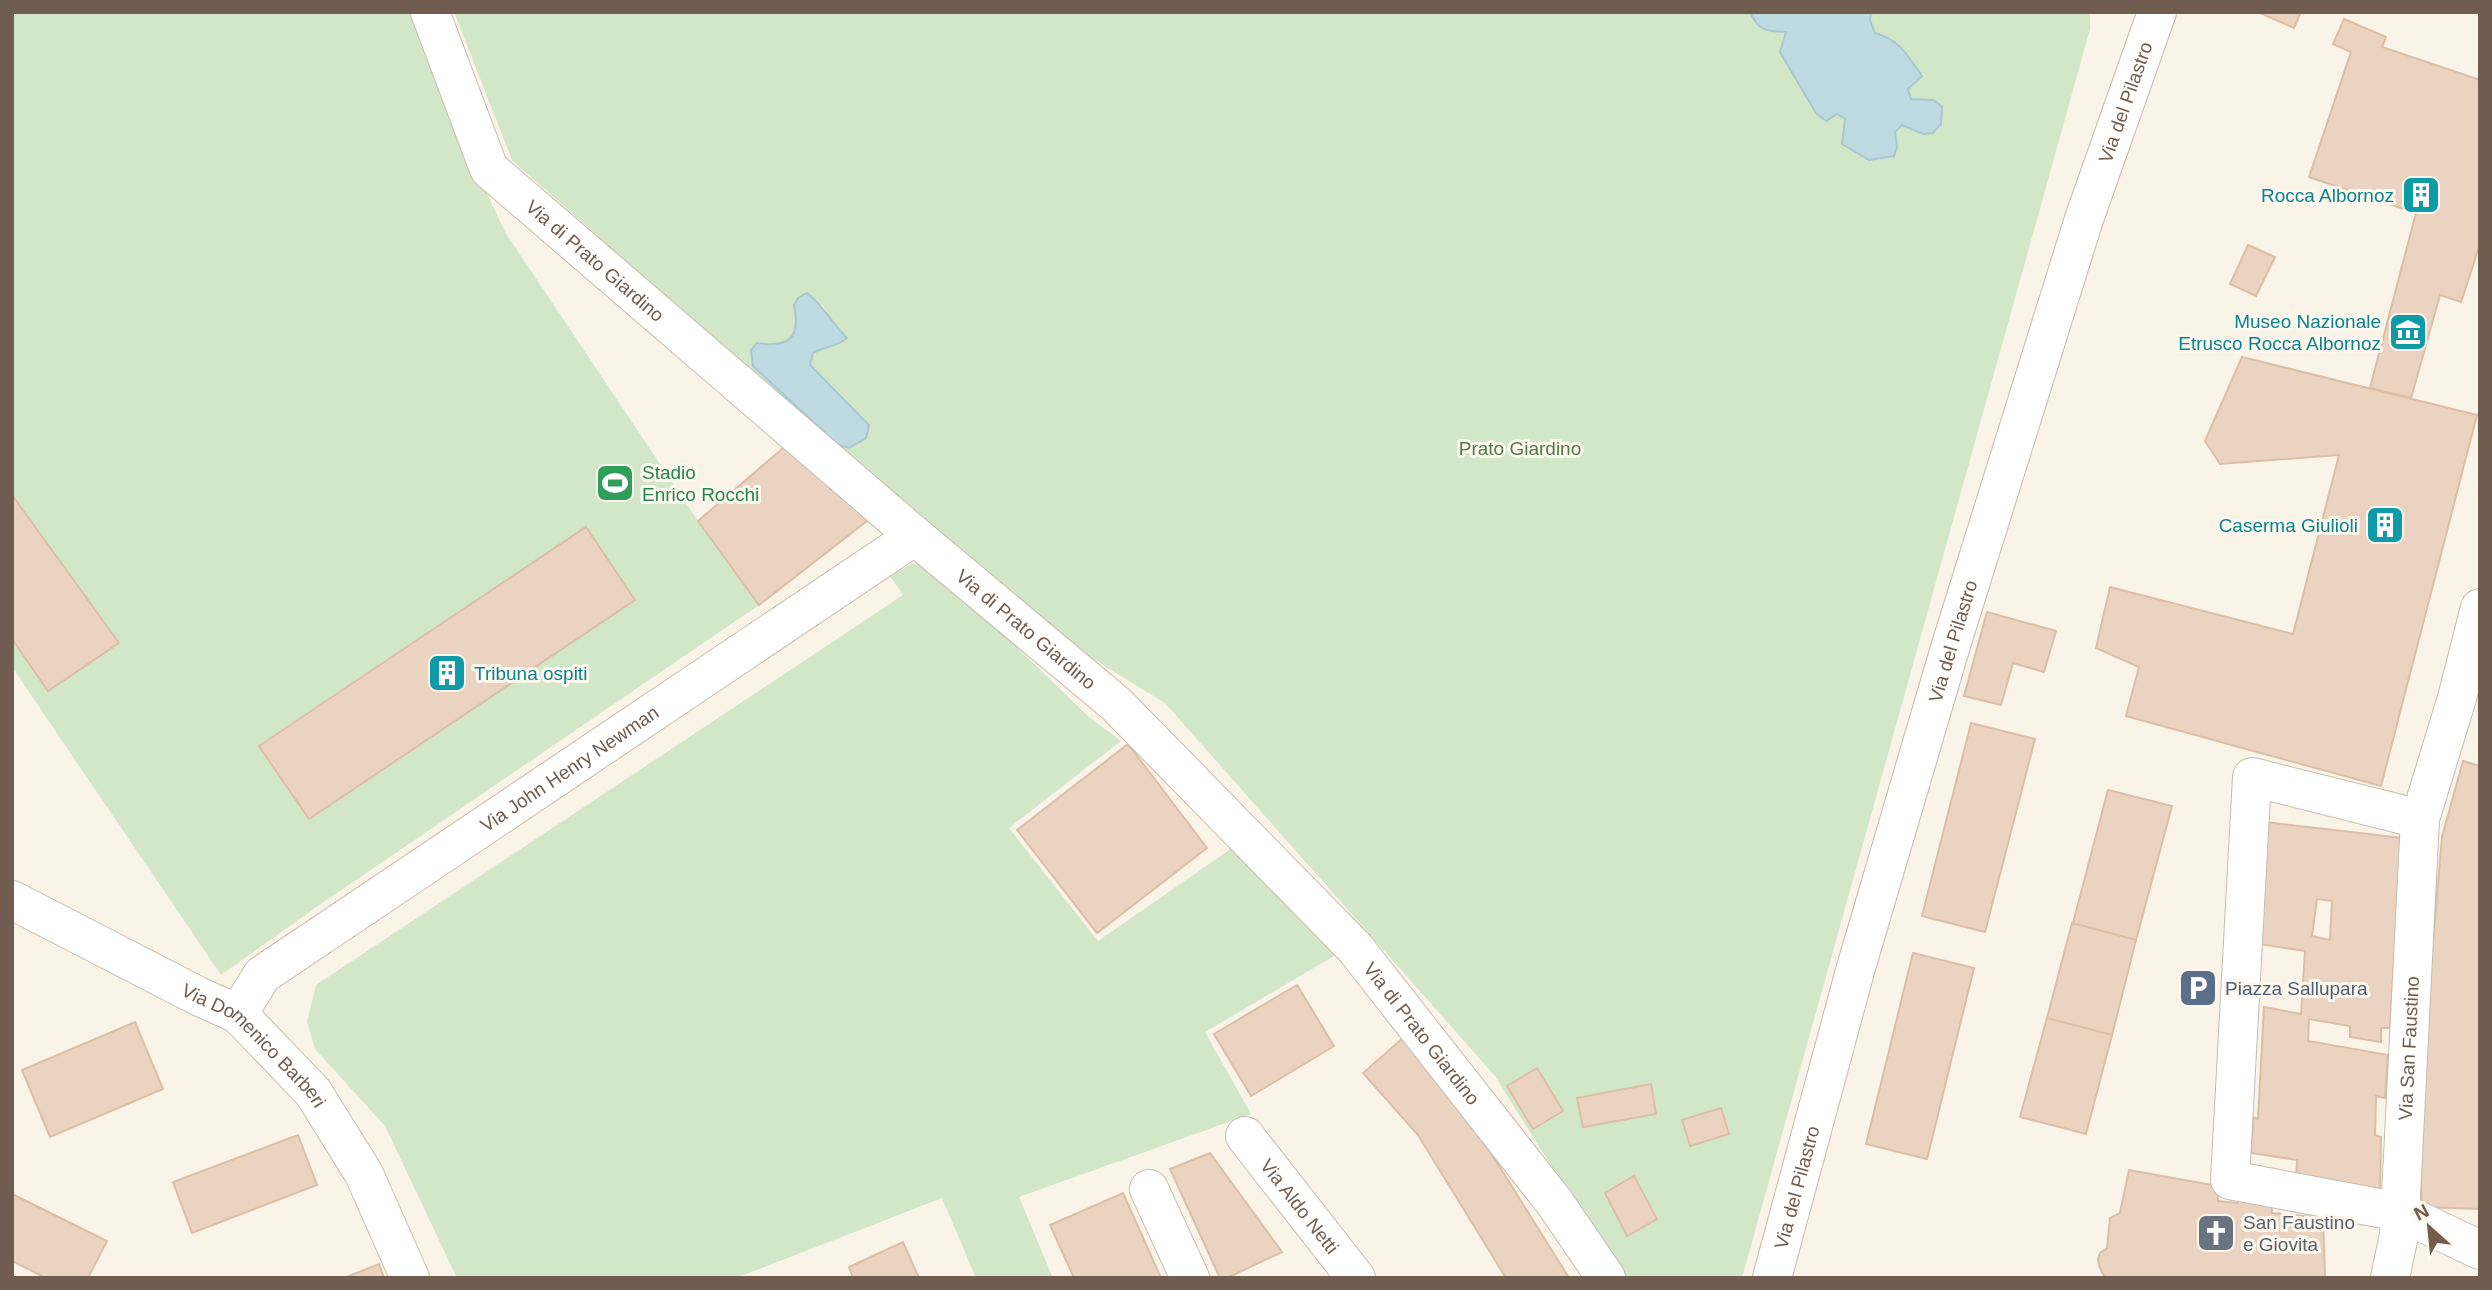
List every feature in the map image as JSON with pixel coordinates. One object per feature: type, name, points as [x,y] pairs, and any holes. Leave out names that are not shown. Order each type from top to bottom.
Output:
[{"type":"street","name":"Via di Prato Giardino","points":[[430,12],[489,169],[915,536],[1116,704],[1355,948],[1555,1203],[1606,1278]]},
{"type":"street","name":"Via del Pilastro","points":[[1772,1278],[1855,971],[1955,632],[2084,219],[2157,12]]},
{"type":"street","name":"Via John Henry Newman","points":[[238,1014],[262,975],[915,536]]},
{"type":"street","name":"Via San Faustino","points":[[2390,1278],[2399,1235],[2420,819],[2468,707],[2480,608]]},
{"type":"street","points":[[2420,819],[2252,777],[2230,1180],[2400,1212],[2480,1250]]},
{"type":"street","name":"Via Domenico Barberi","points":[[12,900],[238,1014],[313,1092],[364,1174],[410,1278]]},
{"type":"street","name":"Via Aldo Netti","points":[[1245,1136],[1356,1278]]},
{"type":"street","points":[[1149,1189],[1190,1278]]},
{"type":"green space","points":[[12,12],[411,12],[440,94],[505,232],[698,521],[759,605],[221,975],[12,667],[12,639],[119,642],[12,495]],"holes":[[[586,528],[635,600],[308,819],[260,747]]]},
{"type":"green space","name":"Prato Giardino","points":[[454,12],[1750,12],[1755,23],[1786,32],[1837,114],[1897,147],[1895,132],[1902,125],[1923,134],[1934,100],[1911,99],[1888,37],[1875,33],[1870,20],[1871,12],[2090,12],[2090,29],[1742,1278],[1621,1278],[1495,1076],[1165,703],[1025,617],[512,160]],"holes":[[[794,305],[823,305],[833,324],[839,345],[825,346],[813,353],[810,365],[868,425],[757,343],[777,344],[790,338],[796,326]]]},
{"type":"green space","points":[[917,561],[938,571],[1089,717],[1121,741],[1009,828],[1098,941],[1238,844],[1344,950],[1205,1032],[1251,1114],[1019,1197],[1053,1278],[976,1278],[942,1198],[736,1278],[457,1278],[385,1126],[315,1049],[307,1022],[316,985],[903,595],[890,576]]},
{"type":"water","points":[[1750,12],[1871,12],[1870,20],[1875,33],[1897,45],[1922,76],[1908,89],[1911,99],[1934,100],[1942,107],[1941,124],[1933,133],[1923,134],[1902,125],[1895,132],[1897,147],[1894,156],[1869,160],[1842,144],[1845,119],[1837,114],[1826,121],[1816,113],[1780,52],[1786,32],[1760,27]]},
{"type":"water","points":[[807,293],[847,338],[813,353],[810,365],[869,425],[866,438],[849,448],[837,444],[753,366],[751,350],[757,343],[785,342],[794,333],[794,305],[798,298]]},
{"type":"building","points":[[2258,12],[2301,12],[2294,28]]},
{"type":"building","name":"Rocca Albornoz","points":[[2344,19],[2386,37],[2382,47],[2480,80],[2480,244],[2461,302],[2440,295],[2411,398],[2370,388],[2416,213],[2309,177],[2351,52],[2333,44]]},
{"type":"building","points":[[2248,245],[2275,257],[2256,296],[2230,284]]},
{"type":"building","name":"Caserma Giulioli","points":[[2242,357],[2477,415],[2381,786],[2126,716],[2139,667],[2096,648],[2110,587],[2293,634],[2339,455],[2220,464],[2205,441]]},
{"type":"building","points":[[789,443],[876,514],[759,605],[698,521]]},
{"type":"building","points":[[12,495],[119,643],[48,691],[12,639]]},
{"type":"building","name":"Tribuna ospiti","points":[[586,527],[635,600],[309,819],[259,746]]},
{"type":"building","points":[[1987,612],[2056,631],[2044,672],[2013,663],[2001,705],[1964,696]]},
{"type":"building","points":[[1971,723],[2035,739],[1985,932],[1922,916]]},
{"type":"building","points":[[1128,744],[1207,848],[1097,933],[1017,830]]},
{"type":"building","points":[[2463,761],[2480,766],[2480,1209],[2422,1207],[2418,1120],[2442,837]]},
{"type":"building","points":[[2108,790],[2172,806],[2136,940],[2073,923]]},
{"type":"building","points":[[2265,822],[2402,838],[2390,1028],[2381,1028],[2381,1042],[2350,1037],[2350,1026],[2309,1019],[2308,1041],[2388,1055],[2385,1098],[2376,1096],[2375,1135],[2381,1137],[2380,1193],[2296,1178],[2297,1160],[2251,1153],[2253,1117],[2258,1119],[2264,1007],[2301,1014],[2305,951],[2259,944]],"holes":[[[2317,899],[2332,901],[2330,940],[2312,936]]]},
{"type":"building","points":[[2072,923],[2136,940],[2112,1035],[2047,1018]]},
{"type":"building","points":[[1913,953],[1974,968],[1927,1159],[1866,1144]]},
{"type":"building","points":[[1297,985],[1334,1046],[1251,1096],[1214,1034]]},
{"type":"building","points":[[2047,1018],[2112,1035],[2086,1134],[2020,1117]]},
{"type":"building","points":[[135,1022],[163,1089],[50,1137],[22,1070]]},
{"type":"building","points":[[1403,1038],[1458,1100],[1569,1278],[1506,1278],[1418,1135],[1363,1073]]},
{"type":"building","points":[[1537,1068],[1563,1111],[1533,1129],[1507,1086]]},
{"type":"building","points":[[1651,1084],[1656,1114],[1583,1127],[1577,1098]]},
{"type":"building","points":[[1721,1108],[1729,1134],[1690,1146],[1682,1120]]},
{"type":"building","points":[[298,1135],[317,1185],[192,1233],[173,1182]]},
{"type":"building","points":[[1210,1153],[1282,1252],[1227,1278],[1220,1278],[1170,1169]]},
{"type":"building","name":"San Faustino e Giovita","points":[[2129,1170],[2218,1186],[2218,1201],[2238,1203],[2239,1190],[2271,1192],[2272,1213],[2323,1218],[2325,1278],[2105,1278],[2098,1259],[2100,1253],[2107,1248],[2110,1218],[2120,1213]]},
{"type":"building","points":[[1634,1176],[1657,1219],[1627,1236],[1605,1193]]},
{"type":"building","points":[[1123,1193],[1161,1278],[1074,1278],[1050,1225]]},
{"type":"building","points":[[12,1194],[107,1241],[88,1278],[46,1278],[12,1261]]},
{"type":"building","points":[[903,1242],[919,1278],[853,1278],[849,1267]]},
{"type":"building","points":[[379,1264],[384,1278],[344,1278]]},
{"type":"place","name":"Rocca Albornoz","points":[[2421,195]]},
{"type":"place","name":"Museo Nazionale Etrusco Rocca Albornoz","points":[[2408,332]]},
{"type":"place","name":"Stadio Enrico Rocchi","points":[[615,483]]},
{"type":"place","name":"Caserma Giulioli","points":[[2385,525]]},
{"type":"place","name":"Tribuna ospiti","points":[[447,673]]},
{"type":"place","name":"Piazza Sallupara","points":[[2198,988]]},
{"type":"place","name":"San Faustino e Giovita","points":[[2216,1233]]}]
